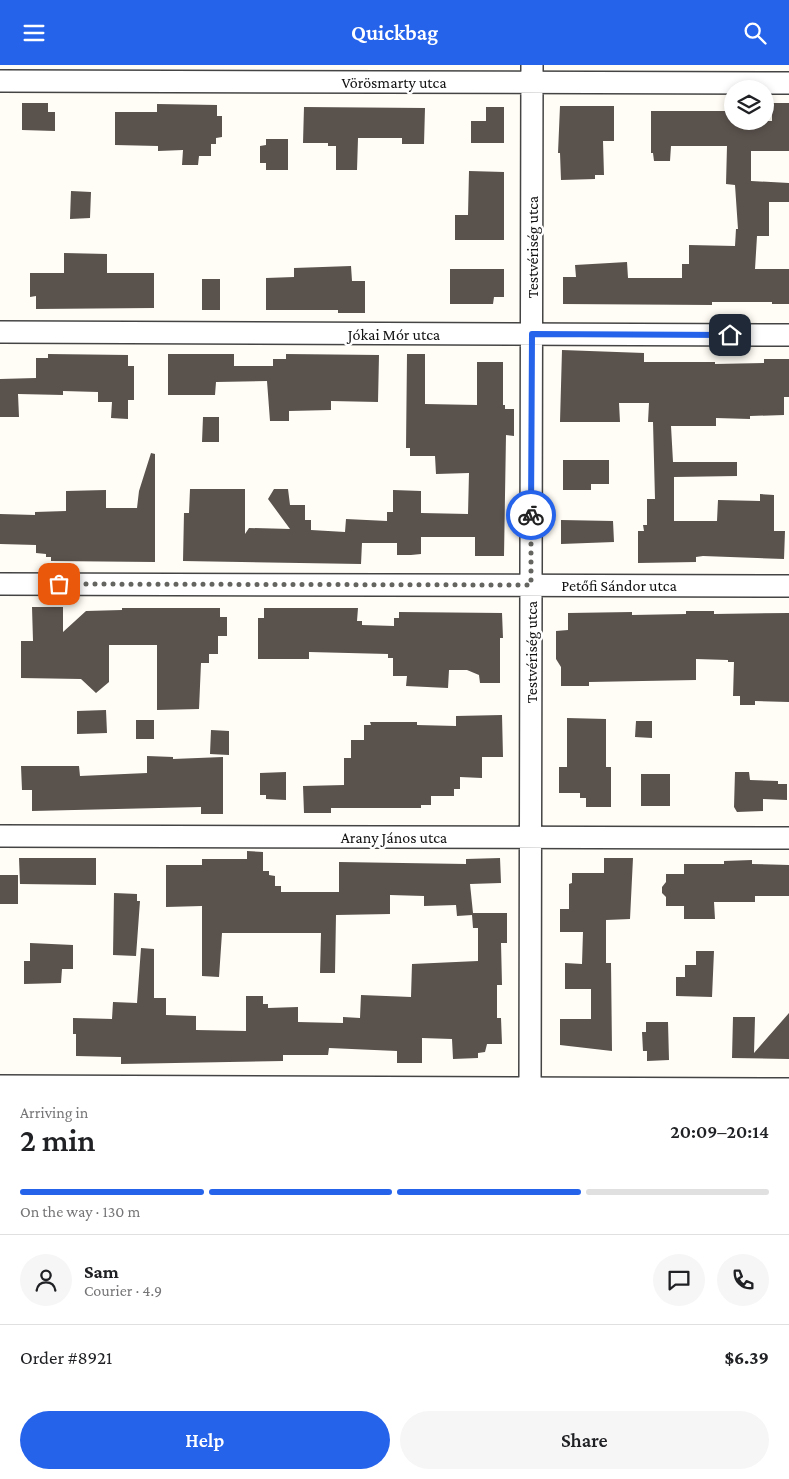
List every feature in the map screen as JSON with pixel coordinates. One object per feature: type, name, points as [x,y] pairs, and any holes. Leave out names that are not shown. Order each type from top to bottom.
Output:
[{"type":"street","name":"Vörösmarty utca","points":[[0,81],[532,74],[789,83]]},
{"type":"street","name":"Testvériség utca","points":[[530,1088],[532,74]]},
{"type":"street","name":"Jókai Mór utca","points":[[0,332],[789,335]]},
{"type":"street","name":"Petőfi Sándor utca","points":[[0,584],[789,585]]},
{"type":"street","name":"Arany János utca","points":[[0,836],[789,838]]},
{"type":"street","points":[[0,1086],[789,1089]]},
{"type":"building","points":[[22,103],[48,103],[48,112],[55,112],[55,131],[22,130]]},
{"type":"building","points":[[774,103],[789,103],[789,151],[751,151],[751,181],[789,183],[789,202],[769,202],[769,236],[757,236],[755,269],[789,269],[789,304],[772,304],[772,302],[712,302],[712,305],[563,304],[563,277],[576,277],[575,265],[627,262],[628,278],[682,278],[682,264],[689,264],[689,245],[735,246],[736,229],[738,229],[735,185],[726,184],[727,146],[671,146],[670,161],[654,161],[653,153],[651,153],[651,111],[724,111],[724,130],[774,130]]},
{"type":"building","points":[[157,104],[217,105],[217,116],[222,116],[222,137],[216,138],[216,144],[211,144],[211,156],[199,156],[198,165],[182,165],[183,150],[158,151],[158,146],[115,145],[115,112],[157,112]]},
{"type":"building","points":[[560,106],[614,106],[614,141],[603,141],[604,175],[595,175],[595,179],[561,180],[560,153],[558,153]]},
{"type":"building","points":[[304,107],[425,108],[424,144],[402,144],[402,138],[358,138],[357,170],[336,170],[336,146],[328,146],[328,143],[303,143]]},
{"type":"building","points":[[486,107],[504,107],[504,143],[471,143],[471,121],[486,121]]},
{"type":"building","points":[[266,139],[288,139],[288,170],[266,170],[266,163],[260,163],[260,146],[266,145]]},
{"type":"building","points":[[469,171],[504,172],[504,240],[455,240],[455,215],[468,215]]},
{"type":"building","points":[[71,191],[91,192],[90,218],[70,219]]},
{"type":"building","points":[[64,253],[107,254],[107,273],[154,273],[154,308],[36,309],[36,296],[30,297],[30,273],[64,273]]},
{"type":"building","points":[[351,266],[352,281],[365,281],[365,313],[338,313],[338,310],[266,310],[266,278],[294,277],[294,268]]},
{"type":"building","points":[[450,269],[504,269],[504,297],[494,297],[493,304],[450,304]]},
{"type":"building","points":[[202,279],[220,279],[220,310],[202,310]]},
{"type":"building","points":[[562,350],[644,353],[644,362],[764,363],[764,359],[789,359],[789,397],[784,397],[784,415],[750,416],[750,419],[716,418],[716,426],[671,426],[673,462],[737,462],[737,476],[674,477],[674,521],[717,521],[718,500],[760,501],[760,494],[774,495],[774,531],[785,531],[784,559],[703,556],[696,557],[696,562],[638,563],[638,531],[644,531],[643,525],[647,525],[647,499],[655,499],[653,422],[648,422],[649,403],[619,403],[620,422],[560,422]]},
{"type":"building","points":[[48,354],[128,355],[128,366],[134,366],[134,400],[128,400],[128,419],[111,418],[112,402],[98,402],[98,392],[63,391],[63,395],[18,394],[19,417],[0,417],[0,379],[36,378],[36,358],[48,358]]},
{"type":"building","points":[[168,354],[234,354],[234,366],[273,366],[273,359],[286,359],[286,354],[379,355],[378,402],[331,401],[331,410],[289,411],[289,421],[270,421],[267,381],[216,382],[215,395],[168,395]]},
{"type":"building","points":[[407,354],[425,354],[425,404],[477,405],[477,362],[503,362],[503,405],[505,405],[505,409],[514,409],[514,436],[506,435],[504,556],[475,556],[475,537],[421,537],[421,554],[397,555],[397,543],[362,543],[361,564],[183,561],[184,513],[189,513],[190,489],[245,489],[245,534],[249,528],[290,529],[268,499],[274,489],[288,489],[290,505],[305,505],[305,520],[311,520],[311,530],[345,532],[346,519],[387,521],[387,512],[393,512],[393,490],[421,491],[421,513],[468,514],[469,473],[436,474],[435,456],[410,456],[410,448],[406,448]]},
{"type":"building","points":[[203,417],[219,417],[219,442],[202,442]]},
{"type":"building","points":[[151,453],[155,454],[155,562],[51,561],[51,557],[46,557],[46,554],[36,553],[36,545],[0,544],[0,514],[35,515],[35,512],[66,511],[66,491],[106,490],[106,508],[137,508],[139,491]]},
{"type":"building","points":[[563,460],[609,460],[609,484],[591,484],[591,490],[563,490]]},
{"type":"building","points":[[561,520],[613,521],[614,542],[561,544]]},
{"type":"building","points":[[32,607],[63,607],[63,632],[86,611],[122,610],[122,608],[220,608],[220,617],[227,617],[227,636],[218,636],[218,654],[209,654],[209,663],[201,663],[199,709],[157,710],[157,645],[109,645],[109,682],[96,693],[81,679],[21,678],[21,641],[33,641]]},
{"type":"building","points":[[264,608],[358,608],[357,621],[362,621],[362,625],[394,626],[394,618],[399,618],[399,612],[502,613],[503,638],[500,638],[500,683],[480,683],[479,675],[467,670],[449,670],[448,688],[406,686],[407,676],[393,676],[393,658],[388,658],[388,654],[309,652],[309,659],[258,659],[258,618],[264,618]]},
{"type":"building","points":[[686,611],[714,611],[714,614],[789,613],[789,702],[755,701],[755,705],[740,705],[740,696],[733,696],[734,662],[728,662],[728,660],[696,659],[696,680],[589,682],[589,686],[561,686],[561,667],[556,659],[556,631],[568,630],[568,613],[632,612],[632,615],[686,614]]},
{"type":"building","points":[[106,710],[107,733],[77,734],[77,711]]},
{"type":"building","points":[[502,715],[503,757],[482,757],[482,778],[460,777],[460,789],[454,789],[454,796],[431,796],[431,805],[421,805],[421,808],[331,808],[331,813],[304,813],[303,786],[344,785],[344,758],[351,758],[351,740],[364,740],[364,725],[371,725],[370,722],[417,722],[417,725],[456,726],[456,716]]},
{"type":"building","points":[[567,718],[606,719],[606,767],[611,767],[611,807],[586,807],[586,798],[580,798],[580,793],[559,793],[559,767],[567,767]]},
{"type":"building","points":[[136,720],[154,720],[154,739],[136,739]]},
{"type":"building","points":[[636,721],[652,721],[652,738],[635,737]]},
{"type":"building","points":[[211,730],[229,731],[229,755],[210,754]]},
{"type":"building","points":[[147,756],[173,757],[173,759],[223,757],[223,814],[201,814],[201,807],[32,811],[32,790],[22,790],[21,766],[79,766],[80,776],[147,773]]},
{"type":"building","points":[[286,772],[286,800],[266,799],[266,795],[260,795],[260,773]]},
{"type":"building","points":[[735,772],[749,772],[750,780],[778,781],[778,784],[787,784],[787,800],[763,799],[763,811],[737,812],[734,807]]},
{"type":"building","points":[[641,774],[670,774],[670,806],[641,806]]},
{"type":"building","points":[[247,851],[263,852],[263,871],[269,871],[269,875],[275,876],[275,886],[281,886],[281,892],[339,892],[339,862],[466,864],[466,859],[500,858],[501,883],[470,884],[473,913],[507,913],[507,943],[501,943],[502,985],[497,985],[497,1018],[501,1018],[502,1044],[487,1044],[485,1052],[478,1053],[478,1058],[453,1059],[452,1039],[422,1038],[422,1063],[397,1063],[397,1051],[329,1048],[328,1055],[283,1055],[283,1061],[121,1064],[121,1057],[76,1056],[76,1034],[73,1034],[73,1018],[112,1019],[113,1002],[137,1003],[141,948],[154,949],[154,998],[166,998],[166,1015],[196,1016],[196,1030],[246,1031],[246,996],[263,996],[263,1004],[268,1004],[268,1008],[298,1007],[298,1022],[343,1023],[343,1017],[360,1018],[361,995],[411,997],[412,964],[478,961],[478,928],[473,928],[472,915],[457,916],[456,905],[424,906],[424,896],[390,895],[390,914],[336,915],[335,973],[320,973],[321,933],[222,933],[219,977],[202,976],[202,906],[166,907],[166,865],[202,865],[202,859],[247,859]]},
{"type":"building","points":[[19,858],[96,858],[96,885],[20,884]]},
{"type":"building","points":[[604,858],[633,858],[630,919],[606,920],[606,963],[611,963],[612,1051],[560,1045],[560,1019],[591,1019],[591,989],[565,989],[565,963],[582,964],[583,932],[560,932],[560,909],[569,909],[569,884],[572,883],[572,873],[604,873]]},
{"type":"building","points":[[752,860],[752,864],[789,865],[789,896],[755,896],[755,902],[714,902],[715,919],[684,919],[684,906],[666,906],[666,897],[662,893],[662,887],[666,882],[666,874],[684,874],[684,864],[724,864],[724,861]]},
{"type":"building","points":[[0,875],[18,875],[18,904],[0,904]]},
{"type":"building","points":[[114,893],[137,894],[137,901],[140,901],[136,956],[113,955]]},
{"type":"building","points":[[30,943],[73,945],[73,969],[62,969],[61,983],[24,984],[24,961],[30,961]]},
{"type":"building","points":[[696,951],[714,951],[712,997],[676,996],[676,977],[685,977],[685,965],[696,965]]},
{"type":"building","points":[[789,1013],[789,1059],[732,1058],[733,1017],[755,1017],[754,1053]]},
{"type":"building","points":[[646,1022],[668,1022],[669,1060],[647,1061],[647,1051],[643,1051],[642,1032],[646,1032]]},
{"type":"way so far","points":[[59,584],[531,585],[531,515]]},
{"type":"route","points":[[531,515],[532,334],[730,335]]}]
